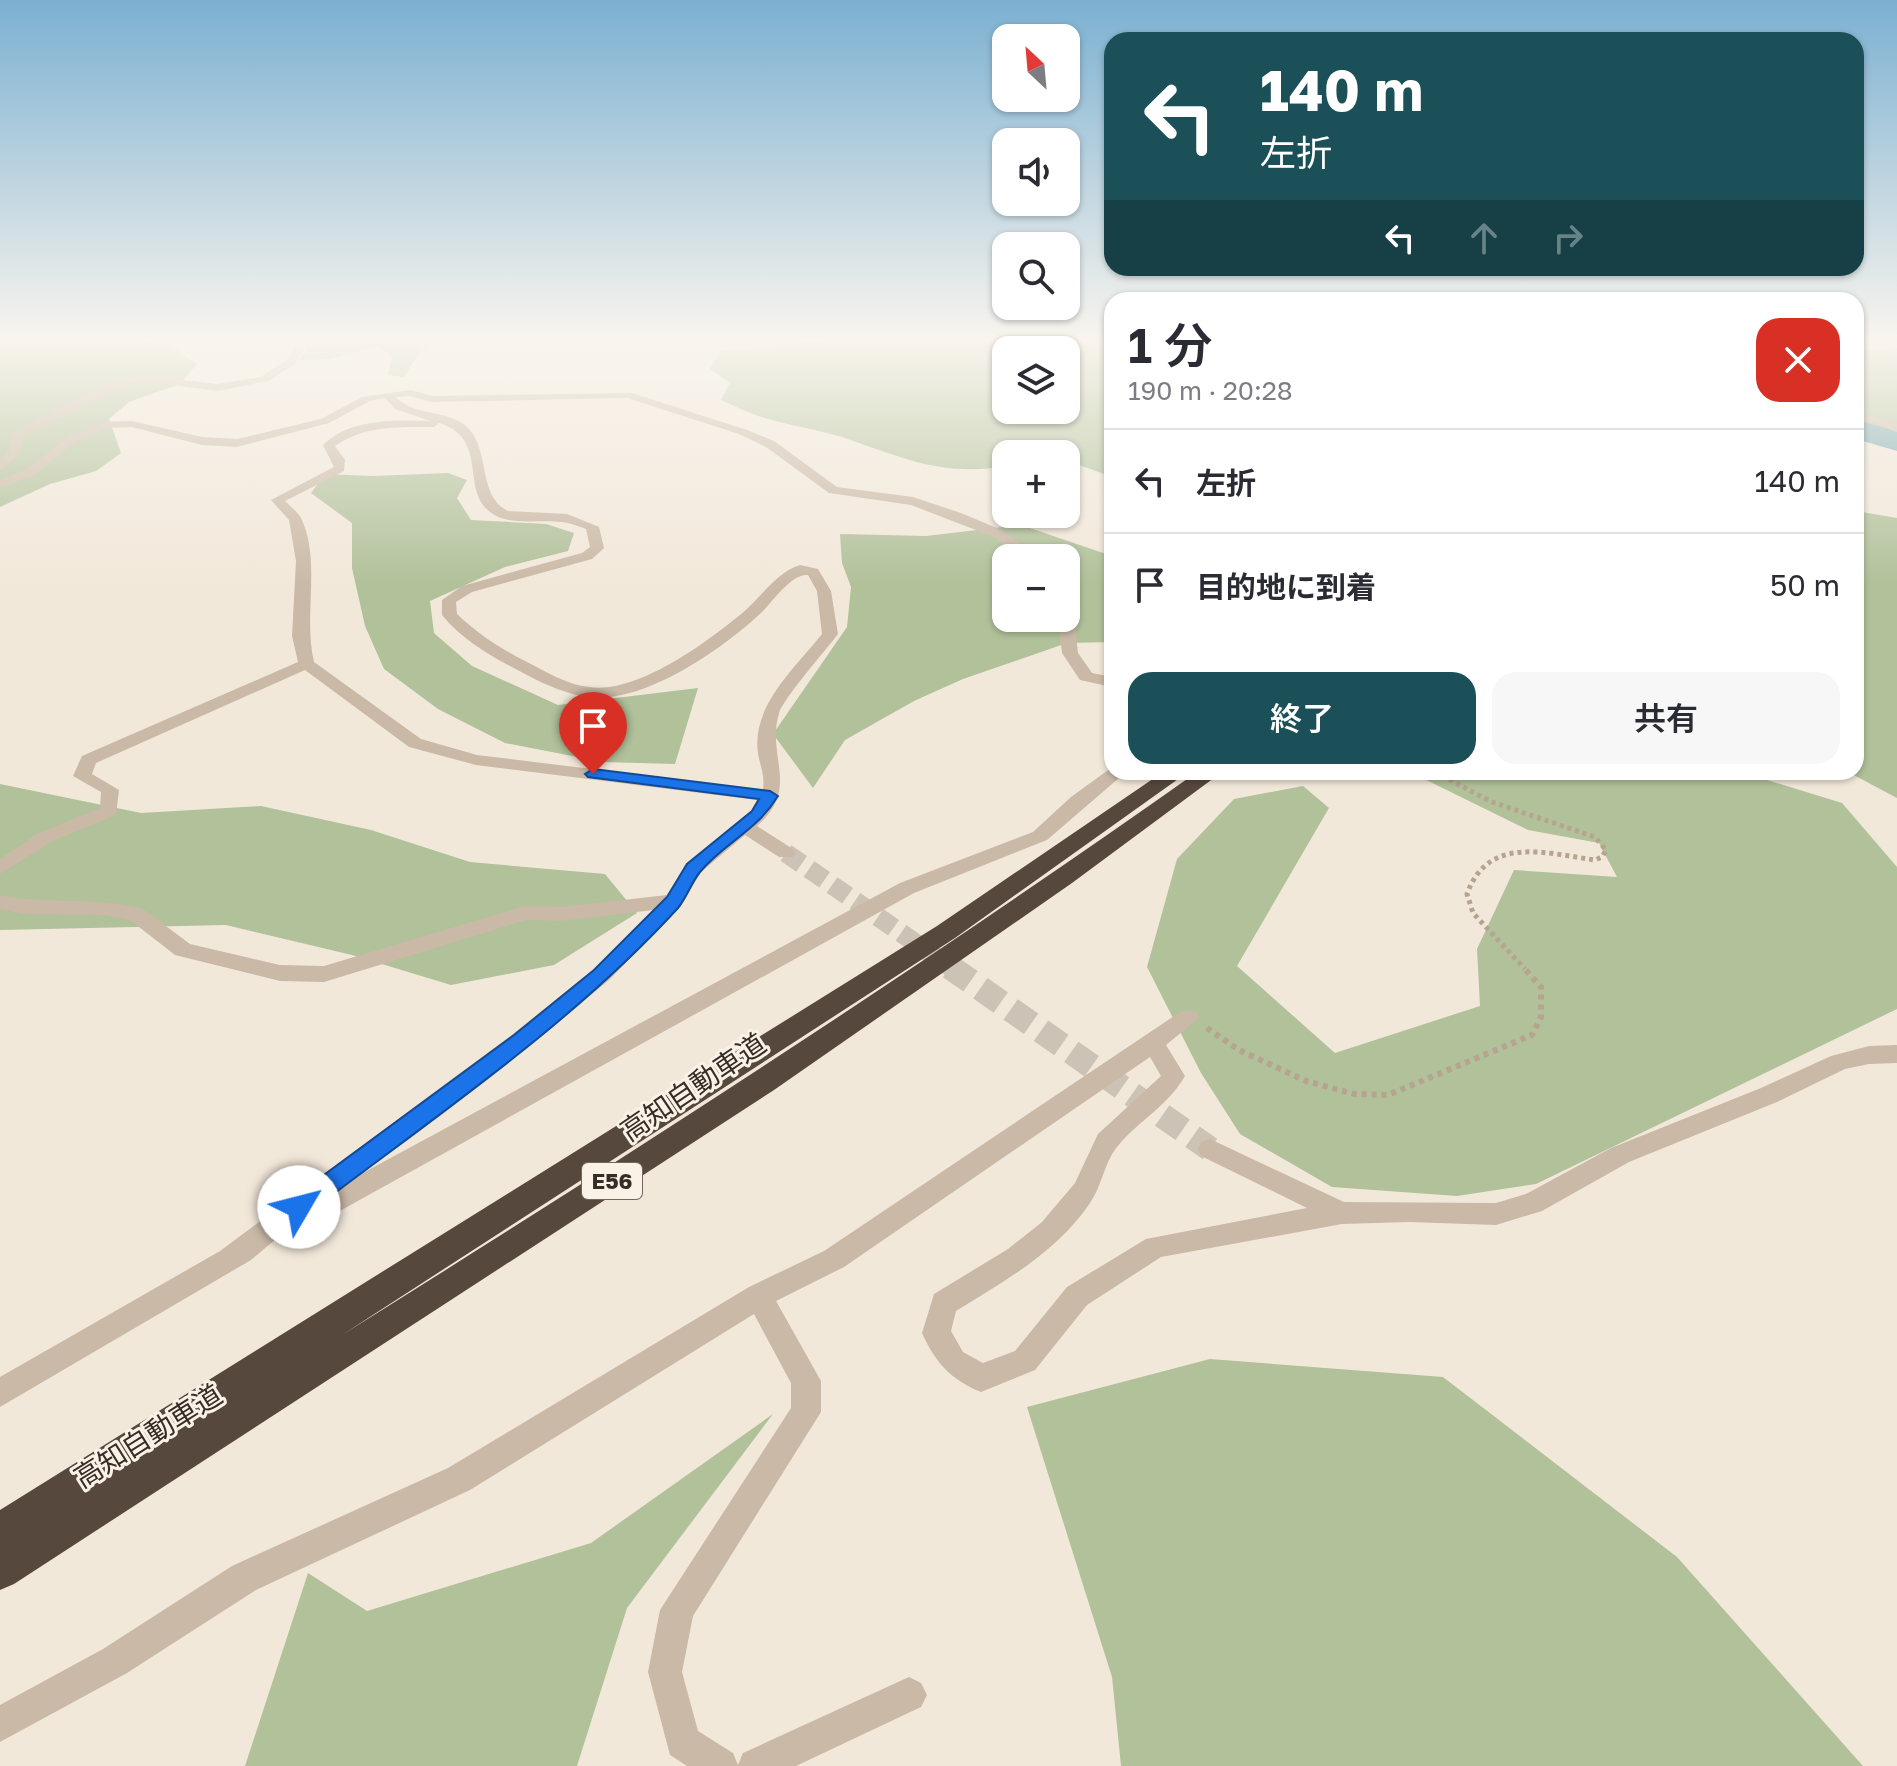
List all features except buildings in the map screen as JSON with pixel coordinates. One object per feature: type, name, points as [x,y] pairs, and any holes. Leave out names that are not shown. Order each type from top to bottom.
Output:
[{"type":"highway","name":"高知自動車道","points":[[0,1532],[946,932],[1165,780]]},
{"type":"highway","name":"高知自動車道","points":[[0,1570],[644,1160],[985,934],[1200,780]]},
{"type":"street","points":[[0,466],[15,452],[18,434],[50,419]]},
{"type":"street","points":[[0,484],[31,472],[74,438],[104,425],[132,424],[202,441],[237,443],[328,419]]},
{"type":"street","points":[[230,1258],[521,1040],[601,975],[674,901],[694,868],[759,814],[773,788],[772,763],[767,754],[771,711],[830,634],[824,591],[813,572],[800,569],[781,581],[759,607],[697,656],[649,680],[597,693],[562,684],[480,642],[450,615],[449,600],[467,589],[587,556],[597,548],[592,527],[567,518],[506,515],[495,510],[482,488],[477,453],[458,425],[440,419]]},
{"type":"street","points":[[704,419],[770,444],[833,490],[913,501],[999,534],[1012,544]]},
{"type":"street","points":[[1872,419],[1897,429]]},
{"type":"street","points":[[458,425],[374,426],[337,437],[329,445],[332,455],[339,460],[340,468],[277,500],[295,519],[303,561],[300,636],[306,664],[415,743],[476,760],[770,796]]},
{"type":"street","points":[[1068,632],[1070,653],[1086,677],[1104,680]]},
{"type":"street","points":[[0,868],[46,837],[109,811],[110,790],[82,776],[88,760],[306,664]]},
{"type":"street","points":[[0,1393],[230,1258],[907,888],[1040,836],[1106,780]]},
{"type":"street","points":[[744,826],[786,853]]},
{"type":"street","points":[[0,902],[24,907],[104,908],[136,914],[183,950],[280,973],[324,974],[525,913],[561,914],[674,901]]},
{"type":"street","points":[[0,1724],[115,1661],[244,1578],[459,1479],[759,1296],[834,1259],[1188,1018]]},
{"type":"street","points":[[1153,1043],[1173,1076],[1166,1089],[1106,1142],[1082,1195],[1055,1228],[1007,1265],[944,1303],[936,1333],[953,1361],[981,1378],[1025,1361],[1077,1296],[1155,1247],[1342,1213],[1409,1211],[1496,1214],[1533,1203],[1620,1155],[1769,1095],[1839,1062],[1869,1055],[1897,1054]]},
{"type":"street","points":[[1210,1149],[1342,1213]]},
{"type":"street","points":[[720,1766],[683,1742],[665,1672],[677,1610],[806,1412],[806,1381],[759,1296]]},
{"type":"street","points":[[756,1766],[909,1695]]},
{"type":"path","points":[[1188,1018],[1239,1050],[1306,1081],[1354,1094],[1388,1095],[1532,1035],[1541,1017],[1541,987],[1473,913],[1467,894],[1478,868],[1498,855],[1527,852],[1595,860],[1602,857],[1606,850],[1595,837],[1583,831],[1492,802],[1450,780]]},
{"type":"green space","points":[[0,419],[109,419],[121,453],[96,471],[50,484],[0,507]]},
{"type":"green space","points":[[771,419],[992,419],[992,424],[1080,424],[1080,419],[1104,419],[1104,474],[1080,465],[1080,440],[992,440],[992,468],[965,469],[929,465],[832,434]]},
{"type":"green space","points":[[1864,419],[1897,419],[1897,444],[1864,430]]},
{"type":"green space","points":[[448,473],[467,480],[457,498],[471,520],[546,524],[574,533],[568,551],[505,567],[430,601],[434,633],[472,666],[558,705],[698,688],[675,764],[603,762],[505,743],[438,709],[384,669],[365,626],[352,568],[352,523],[311,493],[325,474]]},
{"type":"green space","points":[[1864,512],[1897,518],[1897,798],[1863,780]]},
{"type":"green space","points":[[995,528],[1030,528],[1077,544],[992,544],[992,632],[1080,632],[1080,545],[1104,553],[1104,642],[1067,643],[963,679],[914,701],[845,740],[813,788],[773,734],[847,627],[851,587],[842,563],[840,534],[926,536]]},
{"type":"green space","points":[[1426,780],[1767,780],[1842,803],[1897,867],[1897,1009],[1536,1184],[1457,1196],[1332,1187],[1240,1134],[1201,1073],[1147,967],[1177,859],[1234,799],[1303,786],[1329,808],[1237,966],[1335,1053],[1480,1006],[1477,949],[1514,870],[1617,877],[1599,843],[1528,830]]},
{"type":"green space","points":[[0,784],[141,813],[261,806],[371,830],[470,862],[605,874],[637,913],[554,965],[451,985],[352,955],[226,925],[0,930]]},
{"type":"green space","points":[[1210,1359],[1443,1377],[1677,1557],[1863,1766],[1121,1766],[1112,1677],[1027,1407]]},
{"type":"green space","points":[[773,1414],[627,1608],[577,1766],[245,1766],[308,1573],[367,1611],[591,1543]]},
{"type":"waterway","points":[[1864,431],[1897,441]]},
{"type":"tunnel","points":[[786,853],[953,969]]},
{"type":"tunnel","points":[[950,967],[1210,1149]]},
{"type":"route","points":[[299,1207],[521,1040],[601,975],[674,901],[694,868],[759,814],[770,796],[593,774]]}]
